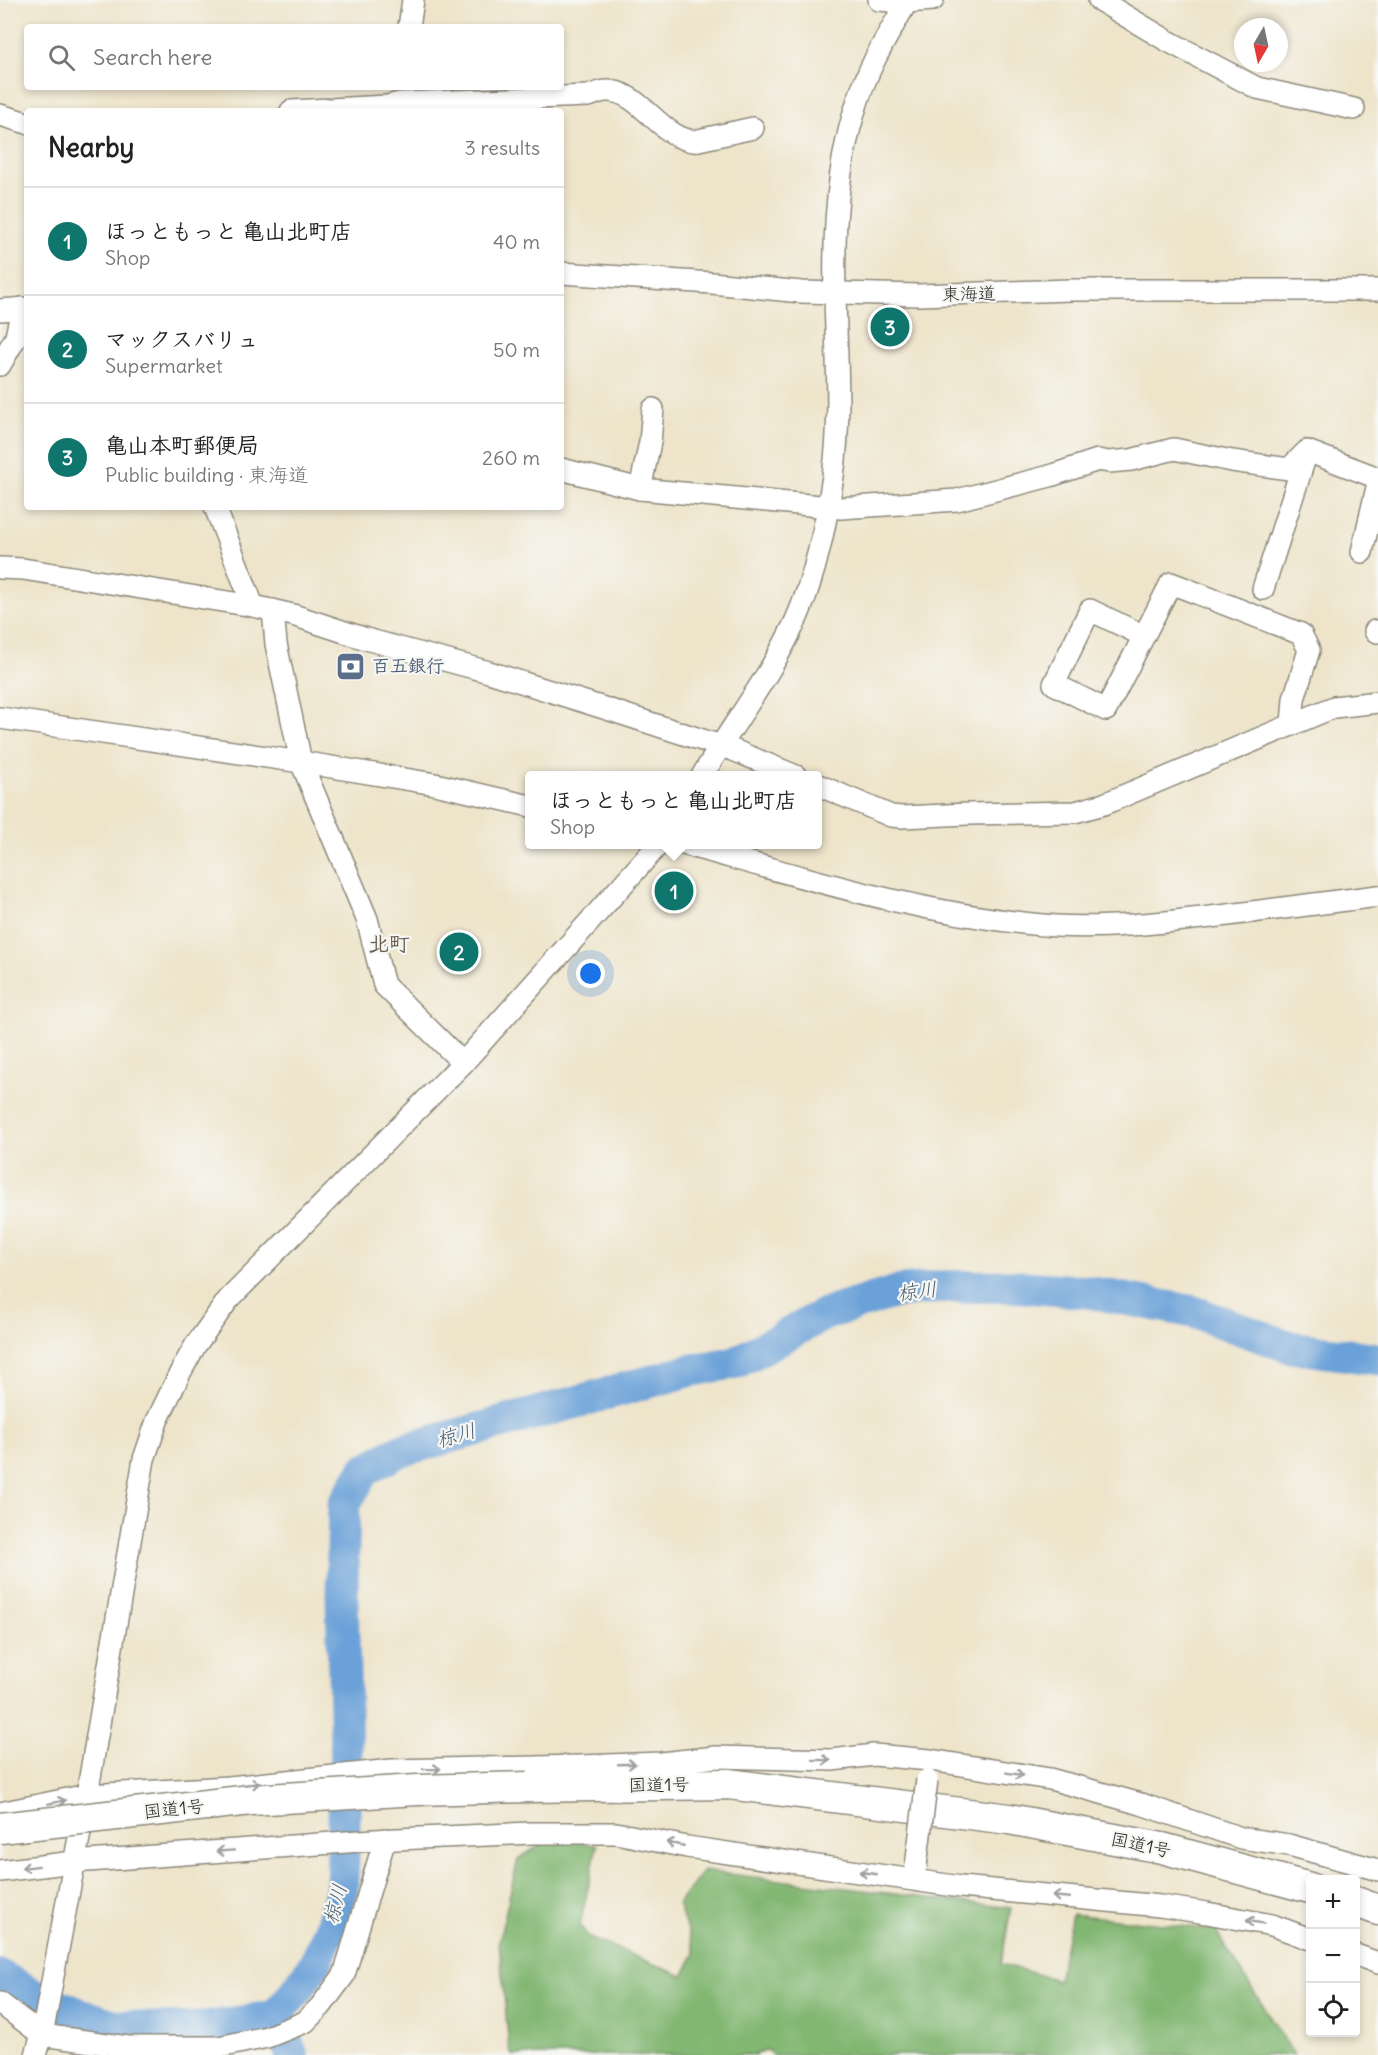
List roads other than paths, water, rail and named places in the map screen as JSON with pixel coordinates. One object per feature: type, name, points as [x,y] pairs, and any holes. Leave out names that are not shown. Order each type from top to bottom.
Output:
[{"type":"highway","name":"国道1号","points":[[0,1828],[251,1800],[417,1790],[728,1784],[1010,1819],[1162,1848],[1306,1887]]},
{"type":"highway","points":[[1360,1903],[1378,1910]]},
{"type":"street","points":[[409,24],[413,0]]},
{"type":"street","points":[[879,0],[933,0]]},
{"type":"street","points":[[1099,0],[1166,40],[1257,88],[1354,109]]},
{"type":"street","points":[[705,771],[751,698],[795,621],[817,560],[828,508],[837,441],[835,226],[839,186],[846,144],[859,100],[874,61],[908,1]]},
{"type":"street","points":[[349,108],[387,106],[401,95],[588,96],[606,91],[619,93],[630,99],[674,134],[687,141],[753,128]]},
{"type":"street","points":[[0,115],[24,122]]},
{"type":"street","name":"東海道","points":[[564,273],[712,283],[801,292],[918,295],[1071,290],[1378,290]]},
{"type":"street","points":[[0,310],[24,308]]},
{"type":"street","points":[[0,365],[16,337],[24,311]]},
{"type":"street","points":[[640,489],[650,442],[653,409]]},
{"type":"street","points":[[564,471],[640,489],[828,508],[957,500],[1050,476],[1098,460],[1109,462],[1131,460],[1174,449],[1232,461],[1289,469],[1307,451]]},
{"type":"street","points":[[1307,451],[1378,477]]},
{"type":"street","points":[[1263,589],[1307,451]]},
{"type":"street","points":[[1362,552],[1378,483]]},
{"type":"street","points":[[216,510],[263,608],[276,644],[301,762],[367,919],[384,985],[464,1063]]},
{"type":"street","points":[[0,568],[23,569],[263,608],[489,672],[719,746],[783,771]]},
{"type":"street","points":[[1144,636],[1090,610],[1054,684],[1106,710],[1144,636],[1171,583],[1301,634],[1309,650],[1294,699],[1292,724]]},
{"type":"street","points":[[822,787],[891,816],[1075,812],[1104,804],[1334,707],[1378,702]]},
{"type":"street","points":[[0,718],[435,784],[525,805]]},
{"type":"street","points":[[36,2055],[42,2035],[87,1795],[144,1459],[157,1421],[180,1373],[217,1314],[246,1280],[464,1063],[655,849]]},
{"type":"street","points":[[702,849],[863,894],[935,910],[1058,926],[1154,924],[1378,896]]},
{"type":"street","points":[[0,1813],[87,1795],[229,1787],[392,1770],[661,1763],[716,1757],[832,1760],[874,1755],[928,1770],[1050,1779],[1141,1804],[1241,1838],[1289,1845],[1378,1870]]},
{"type":"street","points":[[915,1872],[928,1770]]},
{"type":"street","points":[[0,1871],[74,1862],[325,1843],[532,1833],[616,1833],[687,1846],[915,1872],[961,1887],[1160,1906],[1207,1913],[1272,1925],[1306,1937]]},
{"type":"street","points":[[0,2003],[42,2035],[128,2047],[219,2047],[267,2037],[305,2022],[321,2006],[345,1975],[379,1840]]},
{"type":"street","points":[[1360,1956],[1378,1963]]},
{"type":"waterway","name":"椋川","points":[[0,1976],[29,1992],[79,2014],[116,2026],[161,2029],[206,2028],[275,2016],[298,1989],[317,1960],[331,1927],[342,1888],[346,1751],[342,1595],[344,1504],[365,1470],[399,1451],[688,1371],[737,1362],[825,1314],[896,1292],[938,1287],[1011,1286],[1088,1292],[1194,1312],[1290,1347],[1378,1359]]},
{"type":"waterway","points":[[275,2016],[292,2055]]},
{"type":"place","name":"亀山本町郵便局","points":[[890,327]]},
{"type":"place","name":"百五銀行","points":[[351,666]]},
{"type":"place","name":"ほっともっと 亀山北町店","points":[[674,891]]},
{"type":"place","name":"マックスバリュ","points":[[459,952]]},
{"type":"district","name":"北町","points":[[389,944]]}]
